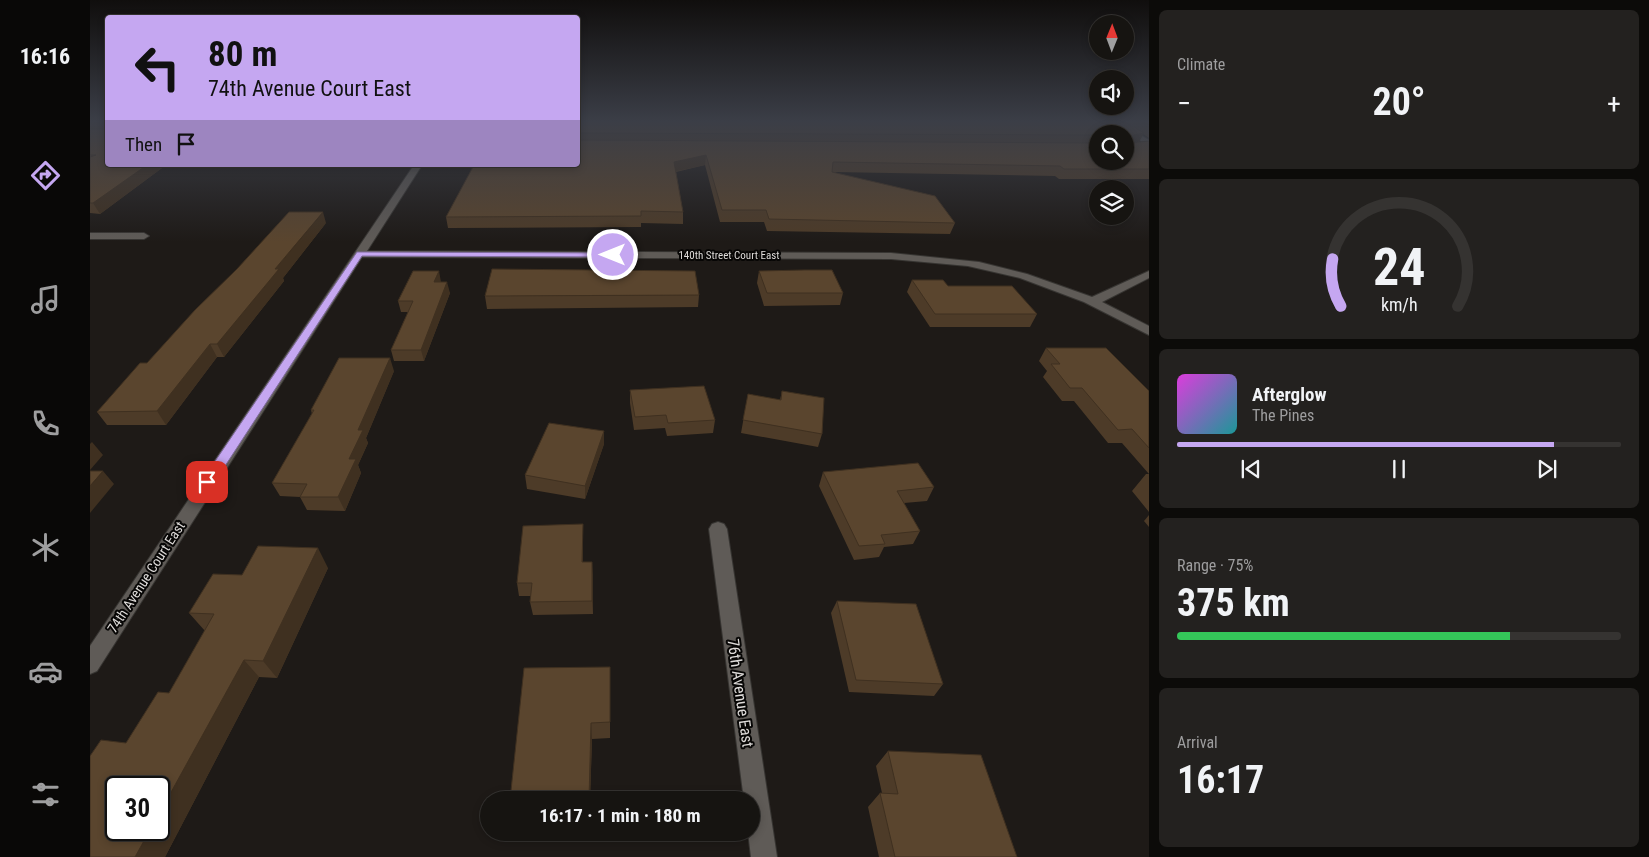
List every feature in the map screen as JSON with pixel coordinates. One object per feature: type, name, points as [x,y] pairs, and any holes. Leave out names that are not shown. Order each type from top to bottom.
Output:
[{"type":"street","name":"74th Avenue Court East","points":[[90,664],[196,499],[417,167]]},
{"type":"street","points":[[90,236],[144,236]]},
{"type":"street","name":"140th Street Court East","points":[[360,254],[891,256],[978,265],[1041,281],[1092,302],[1149,331]]},
{"type":"street","points":[[1092,302],[1149,274]]},
{"type":"street","name":"76th Avenue East","points":[[718,529],[764,857]]},
{"type":"building","points":[[90,162],[105,162],[105,167],[144,167],[93,203],[90,203]]},
{"type":"building","points":[[580,162],[674,162],[683,212],[641,211],[641,216],[446,217],[473,167],[580,167]]},
{"type":"building","points":[[708,162],[1089,162],[1089,169],[1064,169],[1060,166],[833,162],[832,172],[935,196],[955,223],[769,219],[766,210],[722,210]]},
{"type":"building","points":[[1134,162],[1149,162],[1149,169],[1134,169]]},
{"type":"building","points":[[289,212],[323,212],[275,269],[279,269],[217,344],[210,344],[157,411],[97,412],[140,363],[147,363]]},
{"type":"building","points":[[492,269],[695,271],[699,295],[485,296]]},
{"type":"building","points":[[832,270],[843,293],[767,293],[759,271]]},
{"type":"building","points":[[413,271],[439,271],[434,282],[447,282],[421,350],[391,350],[413,301],[398,301]]},
{"type":"building","points":[[912,280],[943,280],[948,286],[1012,286],[1037,314],[935,314]]},
{"type":"building","points":[[1046,348],[1106,348],[1149,391],[1149,448],[1132,429],[1118,430],[1082,388],[1070,388],[1051,364],[1060,364]]},
{"type":"building","points":[[339,358],[390,358],[358,430],[363,430],[349,459],[356,459],[338,497],[300,497],[307,484],[272,483],[314,410],[311,410]]},
{"type":"building","points":[[704,386],[715,420],[668,423],[666,415],[635,417],[630,390]]},
{"type":"building","points":[[782,391],[824,398],[822,434],[743,420],[748,394],[781,400]]},
{"type":"building","points":[[549,423],[604,431],[585,486],[525,475]]},
{"type":"building","points":[[918,463],[934,487],[897,491],[920,531],[881,535],[885,544],[859,546],[823,472]]},
{"type":"building","points":[[90,471],[103,471],[90,486]]},
{"type":"building","points":[[583,524],[582,562],[592,562],[592,601],[530,602],[532,583],[517,583],[523,526]]},
{"type":"building","points":[[258,546],[318,548],[263,661],[244,660],[170,794],[170,776],[105,776],[105,841],[144,841],[135,857],[90,857],[90,756],[101,740],[126,743],[158,692],[169,693],[214,614],[189,613],[213,574],[242,575]]},
{"type":"building","points":[[837,601],[916,604],[943,684],[856,680]]},
{"type":"building","points":[[610,667],[610,722],[591,723],[589,791],[511,791],[524,668]]},
{"type":"building","points":[[888,751],[981,755],[1017,857],[895,857],[880,793],[898,794]]},
{"type":"route","points":[[207,482],[360,254],[613,255]]}]
